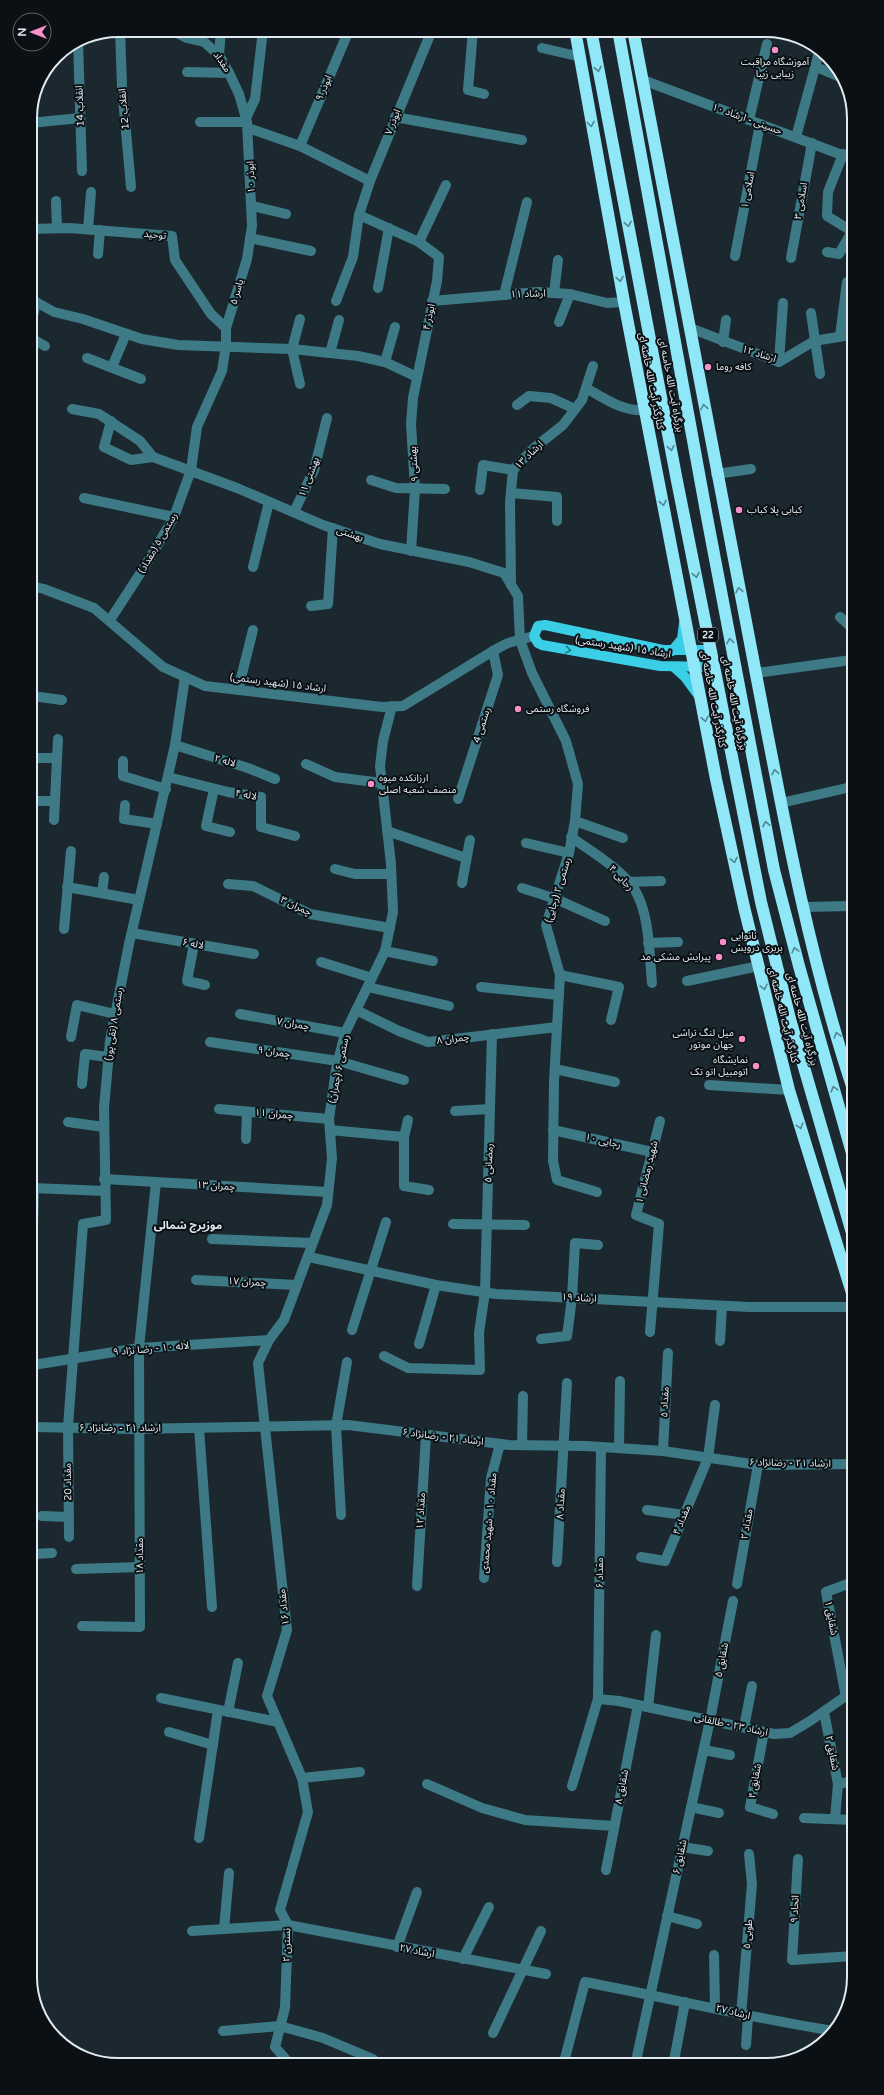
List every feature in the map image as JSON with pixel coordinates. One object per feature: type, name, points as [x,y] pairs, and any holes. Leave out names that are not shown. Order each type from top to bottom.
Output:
[{"type":"highway","name":"کنارگذر آیت الله خامنه ای","points":[[577,37],[608,218],[659,485],[696,667],[716,779],[772,1025],[806,1146],[847,1278]]},
{"type":"highway","name":"بزرگراه آیت الله خامنه ای","points":[[592,37],[677,481],[761,902],[790,1019],[823,1139],[847,1217]]},
{"type":"highway","name":"بزرگراه آیت الله خامنه ای","points":[[619,37],[707,516],[770,841],[774,870],[799,966],[847,1135]]},
{"type":"highway","points":[[635,37],[716,474],[781,803],[816,960],[847,1068]]},
{"type":"highway","points":[[635,121],[649,117]]},
{"type":"highway","points":[[608,218],[623,198]]},
{"type":"highway","points":[[659,485],[677,481]]},
{"type":"highway","points":[[707,516],[724,512]]},
{"type":"highway","points":[[770,841],[788,836]]},
{"type":"highway","points":[[774,870],[795,867]]},
{"type":"highway","points":[[744,907],[761,902]]},
{"type":"highway","points":[[799,966],[816,960]]},
{"type":"highway","points":[[772,1025],[790,1019]]},
{"type":"highway","points":[[806,1146],[823,1139]]},
{"type":"highway","points":[[834,1240],[847,1239]]},
{"type":"main road","points":[[660,666],[668,660],[668,651],[682,639],[685,617]]},
{"type":"main road","name":"ارشاد ۱۵ (شهید رستمی)","points":[[711,650],[668,651],[545,625],[538,626],[534,636],[538,643],[542,645],[660,666],[674,668],[714,667]]},
{"type":"main road","points":[[674,668],[685,677],[702,703]]},
{"type":"street","name":"انقلاب 12","points":[[120,37],[122,87],[131,187]]},
{"type":"street","name":"مقداد","points":[[185,37],[204,42],[219,55],[230,73],[247,122]]},
{"type":"street","points":[[219,55],[221,37]]},
{"type":"street","points":[[247,122],[256,99],[262,37]]},
{"type":"street","name":"ابوذر ۹","points":[[300,146],[345,37]]},
{"type":"street","name":"ابوذر ۷","points":[[336,301],[353,258],[359,215],[370,181],[429,37]]},
{"type":"street","points":[[472,37],[468,90],[484,94]]},
{"type":"street","points":[[749,120],[767,44]]},
{"type":"street","name":"انقلاب 14","points":[[78,47],[82,171]]},
{"type":"street","points":[[542,48],[581,57]]},
{"type":"street","points":[[796,137],[818,57]]},
{"type":"street","points":[[816,67],[834,74]]},
{"type":"street","points":[[187,72],[230,73]]},
{"type":"street","name":"حسینی - ارشاد ۱۰","points":[[643,80],[846,156]]},
{"type":"street","points":[[395,117],[522,140]]},
{"type":"street","points":[[37,122],[80,118]]},
{"type":"street","points":[[200,122],[247,122],[300,146],[370,181]]},
{"type":"street","name":"ابوذر ۱۰","points":[[247,122],[252,206],[252,226],[250,238]]},
{"type":"street","name":"اسلامی ۱","points":[[735,256],[760,124]]},
{"type":"street","name":"اسلامی ۳","points":[[791,258],[812,143]]},
{"type":"street","points":[[846,156],[828,192],[827,216],[847,228]]},
{"type":"street","points":[[359,215],[419,242],[446,185]]},
{"type":"street","points":[[88,229],[91,192]]},
{"type":"street","points":[[56,201],[57,228]]},
{"type":"street","points":[[504,295],[527,202]]},
{"type":"street","points":[[252,206],[286,214]]},
{"type":"street","points":[[378,288],[389,228]]},
{"type":"street","name":"توحید","points":[[37,229],[88,229],[172,236],[175,260],[211,314],[226,328]]},
{"type":"street","points":[[98,254],[100,230]]},
{"type":"street","points":[[250,238],[311,251]]},
{"type":"street","name":"یاسر ۵","points":[[226,345],[226,328],[247,259],[250,238]]},
{"type":"street","points":[[828,252],[839,254],[847,240]]},
{"type":"street","name":"ابوذر ۴","points":[[417,377],[439,258],[419,242]]},
{"type":"street","points":[[554,293],[558,260]]},
{"type":"street","points":[[845,335],[847,282]]},
{"type":"street","name":"ارشاد ۱۱","points":[[432,301],[538,292],[570,294],[607,303],[624,302]]},
{"type":"street","points":[[559,322],[570,294]]},
{"type":"street","points":[[37,303],[54,312],[83,319],[142,339],[178,345],[226,345],[330,353],[385,362],[417,377]]},
{"type":"street","points":[[779,362],[783,303]]},
{"type":"street","points":[[811,313],[820,374]]},
{"type":"street","points":[[300,319],[292,349],[300,384]]},
{"type":"street","points":[[330,353],[339,320]]},
{"type":"street","points":[[723,342],[726,320]]},
{"type":"street","points":[[385,362],[395,326]]},
{"type":"street","name":"ارشاد ۱۲","points":[[690,328],[723,342],[779,362],[814,340],[845,335]]},
{"type":"street","points":[[112,368],[126,334]]},
{"type":"street","points":[[37,341],[45,346]]},
{"type":"street","name":"رستمی ۵ (مقداد)","points":[[110,620],[145,566],[174,517],[190,470],[196,427],[222,371],[226,345]]},
{"type":"street","points":[[87,358],[141,379]]},
{"type":"street","name":"ارشاد ۱۳","points":[[511,585],[511,493],[513,470],[534,448],[563,425],[582,400],[593,366]]},
{"type":"street","name":"بهشتی ۹","points":[[411,551],[415,489],[411,424],[417,377]]},
{"type":"street","points":[[586,388],[613,403],[633,411],[645,410]]},
{"type":"street","points":[[517,405],[529,396],[551,398],[575,409]]},
{"type":"street","points":[[72,409],[99,414],[111,421],[140,441],[152,457],[131,460],[104,447],[111,421]]},
{"type":"street","name":"بهشتی ۱۱","points":[[294,512],[314,470],[327,418]]},
{"type":"street","name":"بهشتی","points":[[152,457],[190,470],[333,528],[380,544],[469,562],[504,573],[511,585]]},
{"type":"street","points":[[480,490],[482,465],[513,470]]},
{"type":"street","points":[[716,474],[750,469]]},
{"type":"street","points":[[371,480],[396,488],[445,489]]},
{"type":"street","points":[[511,493],[557,497],[558,521]]},
{"type":"street","points":[[84,498],[174,517]]},
{"type":"street","points":[[253,567],[269,502]]},
{"type":"street","points":[[311,606],[328,604],[333,528]]},
{"type":"street","name":"رستمی ۲ (رجایی)","points":[[511,585],[518,596],[520,640],[532,673],[566,741],[578,784],[575,821],[569,853],[556,899],[546,924],[560,975],[555,1069],[553,1161],[558,1180],[597,1192]]},
{"type":"street","name":"ارشاد ۱۵ (شهید رستمی)","points":[[37,587],[94,608],[110,620],[163,667],[205,686],[382,707],[403,706],[425,694],[492,651],[508,643],[534,636]]},
{"type":"street","points":[[840,618],[847,624]]},
{"type":"street","points":[[238,690],[253,630]]},
{"type":"street","name":"رستمی 4","points":[[458,799],[498,675],[492,651]]},
{"type":"street","points":[[756,673],[847,657]]},
{"type":"street","name":"رستمی ۸ (تقی پور)","points":[[73,1358],[83,1224],[106,1220],[104,1127],[108,1057],[115,1014],[139,900],[166,789],[175,745],[184,677]]},
{"type":"street","points":[[37,697],[62,700]]},
{"type":"street","name":"رستمی ۶ (چمران)","points":[[264,1427],[258,1363],[270,1340],[284,1320],[309,1257],[312,1243],[327,1205],[332,1158],[329,1119],[338,1061],[345,1033],[385,950],[393,912],[391,874],[380,766],[383,741],[392,706]]},
{"type":"street","points":[[54,820],[58,739]]},
{"type":"street","name":"لاله ۲","points":[[175,745],[248,768],[275,779]]},
{"type":"street","points":[[37,758],[57,758]]},
{"type":"street","points":[[123,762],[123,776],[166,789]]},
{"type":"street","points":[[306,764],[335,777],[382,783]]},
{"type":"street","name":"لاله ۴","points":[[168,778],[214,789],[262,797],[262,827],[295,836]]},
{"type":"street","points":[[781,803],[847,788]]},
{"type":"street","points":[[214,789],[206,826],[230,832]]},
{"type":"street","points":[[37,800],[55,800]]},
{"type":"street","points":[[125,805],[124,819],[157,824]]},
{"type":"street","points":[[575,821],[623,838]]},
{"type":"street","points":[[387,831],[466,858]]},
{"type":"street","name":"رجایی ۴","points":[[571,837],[614,868],[634,889],[644,913],[652,983]]},
{"type":"street","points":[[462,883],[470,840]]},
{"type":"street","points":[[526,843],[569,853]]},
{"type":"street","points":[[64,929],[71,851]]},
{"type":"street","points":[[335,869],[355,874],[391,874]]},
{"type":"street","points":[[102,893],[104,877]]},
{"type":"street","points":[[627,882],[661,882]]},
{"type":"street","name":"چمران ۳","points":[[228,884],[253,886],[310,914],[390,928]]},
{"type":"street","points":[[67,887],[139,900]]},
{"type":"street","points":[[522,888],[556,899],[605,921]]},
{"type":"street","points":[[804,907],[847,906]]},
{"type":"street","name":"لاله ۶","points":[[132,933],[254,954]]},
{"type":"street","points":[[648,943],[678,942]]},
{"type":"street","points":[[194,944],[187,981],[205,984]]},
{"type":"street","points":[[385,950],[433,961]]},
{"type":"street","points":[[321,962],[370,983],[449,1006]]},
{"type":"street","points":[[687,981],[759,966]]},
{"type":"street","points":[[560,975],[619,987],[611,1020]]},
{"type":"street","points":[[481,987],[559,995]]},
{"type":"street","points":[[71,1037],[77,1004],[115,1014]]},
{"type":"street","name":"چمران ۸","points":[[356,1010],[399,1031],[428,1042],[557,1027]]},
{"type":"street","name":"چمران ۷","points":[[240,1014],[345,1033]]},
{"type":"street","name":"رمضانی ۵","points":[[384,1356],[408,1368],[480,1370],[479,1333],[485,1292],[492,1034]]},
{"type":"street","name":"چمران ۹","points":[[210,1042],[338,1061],[404,1080]]},
{"type":"street","points":[[82,1084],[85,1054],[108,1057]]},
{"type":"street","points":[[555,1069],[615,1082]]},
{"type":"street","points":[[709,1085],[790,1090]]},
{"type":"street","name":"چمران ۱۱","points":[[219,1109],[329,1119]]},
{"type":"street","points":[[455,1111],[490,1109]]},
{"type":"street","points":[[246,1139],[247,1112]]},
{"type":"street","points":[[408,1120],[404,1137],[404,1186],[429,1190]]},
{"type":"street","name":"شهید رمضانی ۱","points":[[651,1302],[659,1224],[636,1215],[660,1121]]},
{"type":"street","points":[[68,1122],[104,1127]]},
{"type":"street","points":[[330,1130],[404,1137]]},
{"type":"street","name":"رجایی ۱۰","points":[[553,1130],[652,1152]]},
{"type":"street","name":"چمران ۱۳","points":[[104,1179],[328,1192]]},
{"type":"street","name":"مقداد ۱۸","points":[[82,1626],[140,1627],[139,1348],[156,1182]]},
{"type":"street","points":[[37,1188],[105,1192]]},
{"type":"street","points":[[352,1330],[386,1222]]},
{"type":"street","points":[[453,1224],[525,1224]]},
{"type":"street","points":[[212,1239],[312,1243]]},
{"type":"street","points":[[541,1339],[567,1336],[572,1298],[575,1243],[598,1244]]},
{"type":"street","name":"ارشاد ۱۹","points":[[309,1257],[436,1285],[485,1292],[722,1306],[847,1307]]},
{"type":"street","name":"چمران ۱۷","points":[[196,1280],[297,1285]]},
{"type":"street","points":[[419,1344],[436,1285]]},
{"type":"street","points":[[650,1332],[651,1302]]},
{"type":"street","points":[[720,1341],[722,1306]]},
{"type":"street","name":"لاله ۱۰ - رضا نژاد ۹","points":[[37,1364],[139,1348],[270,1340]]},
{"type":"street","name":"مقداد ۵","points":[[663,1451],[668,1353]]},
{"type":"street","name":"مقداد 20","points":[[69,1537],[68,1427],[73,1358]]},
{"type":"street","points":[[341,1515],[336,1426],[347,1362]]},
{"type":"street","points":[[619,1448],[620,1381]]},
{"type":"street","name":"مقداد ۸","points":[[558,1562],[567,1383]]},
{"type":"street","points":[[522,1445],[523,1396]]},
{"type":"street","name":"مقداد ۴","points":[[641,1557],[665,1561],[708,1458],[715,1406]]},
{"type":"street","name":"ارشاد ۲۱ - رضانژاد ۶","points":[[37,1427],[198,1428],[336,1426],[500,1444],[601,1447],[663,1451],[758,1464],[847,1464]]},
{"type":"street","name":"مقداد ۱۶","points":[[264,1427],[287,1630],[267,1696],[302,1778]]},
{"type":"street","points":[[198,1428],[212,1607]]},
{"type":"street","name":"مقداد ۱۲","points":[[417,1586],[426,1435]]},
{"type":"street","name":"مقداد ۱۰ - شهید محمدی","points":[[484,1578],[491,1478],[500,1444]]},
{"type":"street","name":"مقداد ۶","points":[[572,1786],[598,1700],[601,1447]]},
{"type":"street","name":"مقداد ۲","points":[[737,1584],[758,1464]]},
{"type":"street","points":[[647,1510],[684,1515]]},
{"type":"street","points":[[42,1516],[69,1517]]},
{"type":"street","points":[[37,1554],[52,1553]]},
{"type":"street","points":[[76,1569],[140,1567]]},
{"type":"street","name":"شقایق ۱","points":[[847,1584],[826,1592],[847,1685]]},
{"type":"street","name":"شقایق ۵","points":[[710,1720],[733,1601]]},
{"type":"street","name":"شقایق ۸","points":[[606,1870],[614,1826],[643,1706],[656,1636]]},
{"type":"street","points":[[199,1838],[213,1745],[238,1663]]},
{"type":"street","points":[[744,1727],[752,1686]]},
{"type":"street","name":"ارشاد ۲۳ - طالقانی","points":[[598,1700],[643,1706],[774,1734],[790,1733],[847,1695]]},
{"type":"street","points":[[161,1698],[278,1722]]},
{"type":"street","name":"شقایق ۲","points":[[824,1712],[838,1784],[835,1819]]},
{"type":"street","name":"شقایق ۶","points":[[637,2058],[710,1720]]},
{"type":"street","points":[[169,1732],[213,1745]]},
{"type":"street","name":"شقایق ۴","points":[[764,1732],[750,1807],[773,1814]]},
{"type":"street","points":[[704,1750],[730,1755]]},
{"type":"street","points":[[302,1778],[360,1772]]},
{"type":"street","name":"نسترن ۲","points":[[285,2058],[275,2047],[285,2008],[288,1925],[280,1910],[308,1812],[302,1778]]},
{"type":"street","points":[[838,1784],[847,1782]]},
{"type":"street","points":[[427,1784],[482,1808],[526,1820],[614,1826]]},
{"type":"street","points":[[691,1807],[719,1813]]},
{"type":"street","points":[[804,1818],[847,1820]]},
{"type":"street","points":[[682,1847],[708,1851]]},
{"type":"street","name":"طوبی ۵","points":[[746,2045],[744,2016],[752,1884],[749,1854]]},
{"type":"street","name":"اتحاد ۹","points":[[798,1859],[792,1960],[847,1956]]},
{"type":"street","points":[[224,1929],[230,1873]]},
{"type":"street","points":[[397,1947],[417,1892]]},
{"type":"street","points":[[462,1959],[489,1907]]},
{"type":"street","points":[[667,1916],[697,1924]]},
{"type":"street","name":"ارشاد ۲۷","points":[[192,1931],[288,1925],[397,1947],[546,1974]]},
{"type":"street","points":[[494,2033],[541,1931]]},
{"type":"street","points":[[714,1955],[714,2008]]},
{"type":"street","name":"ارشاد ۲۷","points":[[565,2058],[585,1982],[714,2008],[744,2016],[827,2030]]},
{"type":"street","points":[[675,2058],[685,2002]]},
{"type":"street","points":[[223,2031],[280,2026],[323,2038],[368,2058]]},
{"type":"place","name":"آموزشگاه مراقبت زیبایی زیبا","points":[[775,50]]},
{"type":"place","name":"کافه روما","points":[[708,367]]},
{"type":"place","name":"کبابی پلا کباب","points":[[739,510]]},
{"type":"place","name":"فروشگاه رستمی","points":[[518,709]]},
{"type":"place","name":"ارزانکده میوه منصف شعبه اصلی","points":[[371,784]]},
{"type":"place","name":"نانوایی بربری درویش","points":[[723,942]]},
{"type":"place","name":"پیرایش مشکی مد","points":[[719,957]]},
{"type":"place","name":"میل لنگ تراشی جهان موتور","points":[[742,1039]]},
{"type":"place","name":"نمایشگاه اتومبیل اتو تک","points":[[756,1066]]},
{"type":"district","name":"موزیرج شمالی","points":[[188,1225]]}]
